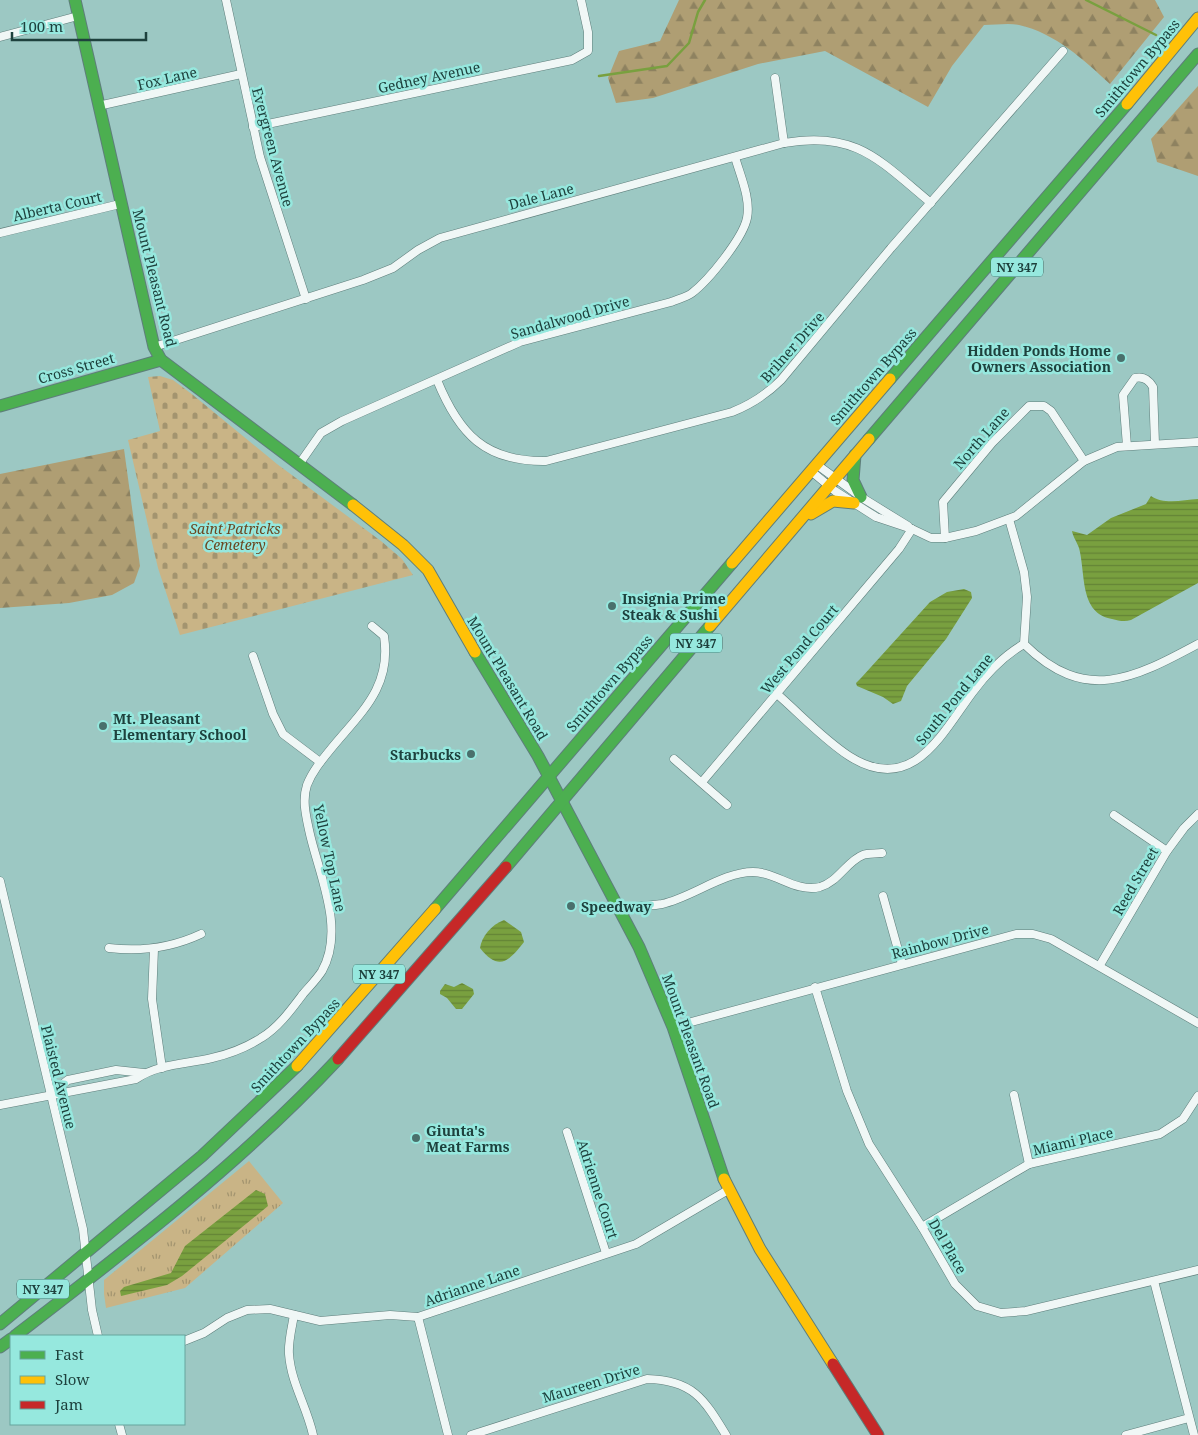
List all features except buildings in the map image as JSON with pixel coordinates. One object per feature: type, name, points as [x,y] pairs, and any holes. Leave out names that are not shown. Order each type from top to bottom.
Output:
[{"type":"main road","name":"Mount Pleasant Road","points":[[75,0],[154,347],[161,360],[300,463],[423,563],[563,801],[646,962],[673,1027],[728,1190],[760,1249],[878,1435]]},
{"type":"main road","name":"Smithtown Bypass","points":[[0,1324],[230,1132],[294,1071],[814,468],[1198,18]]},
{"type":"main road","name":"NY 347","points":[[15,1335],[88,1280],[237,1157],[305,1094],[361,1034],[563,801],[832,482],[1198,54]]},
{"type":"main road","name":"Cross Street","points":[[0,406],[161,360]]},
{"type":"main road","points":[[796,525],[833,501],[857,500],[853,480],[855,455]]},
{"type":"street","name":"Evergreen Avenue","points":[[229,0],[240,74],[260,157],[306,299]]},
{"type":"street","name":"Gedney Avenue","points":[[253,127],[572,60],[588,51],[588,32],[581,0]]},
{"type":"street","points":[[0,37],[78,16]]},
{"type":"street","name":"Brilner Drive","points":[[437,380],[448,407],[464,431],[483,447],[502,457],[524,462],[546,461],[732,412],[766,395],[781,380],[1063,51]]},
{"type":"street","name":"Fox Lane","points":[[98,106],[240,74]]},
{"type":"street","points":[[775,78],[784,143]]},
{"type":"street","name":"Dale Lane","points":[[154,347],[306,299],[393,268],[418,250],[440,238],[784,143],[805,139],[849,144],[878,160],[931,203]]},
{"type":"street","name":"Sandalwood Drive","points":[[300,463],[321,433],[342,421],[520,342],[671,302],[692,293],[709,276],[740,236],[748,217],[745,192],[735,157]]},
{"type":"street","name":"Alberta Court","points":[[0,233],[120,204]]},
{"type":"street","points":[[1127,446],[1123,395],[1135,378],[1140,377],[1148,380],[1153,387],[1155,444]]},
{"type":"street","name":"North Lane","points":[[945,538],[943,502],[992,443],[1029,406],[1044,406],[1051,410],[1084,461]]},
{"type":"street","points":[[857,500],[888,513],[912,529],[931,538],[959,536],[1009,519],[1084,461],[1117,448],[1198,442]]},
{"type":"street","points":[[814,468],[885,521],[912,529]]},
{"type":"street","points":[[885,521],[888,513]]},
{"type":"street","points":[[1009,519],[1024,572],[1027,597],[1024,644],[1035,655],[1060,672],[1072,677],[1100,681],[1151,669],[1198,644]]},
{"type":"street","name":"West Pond Court","points":[[702,782],[900,549],[912,529]]},
{"type":"street","name":"Yellow Top Lane","points":[[50,1094],[136,1079],[144,1073],[214,1058],[241,1048],[262,1037],[289,1012],[322,971],[328,955],[331,929],[329,909],[305,806],[307,786],[320,762],[376,694],[386,654],[384,636],[372,626]]},
{"type":"street","name":"South Pond Lane","points":[[777,694],[828,739],[861,763],[873,767],[890,768],[908,764],[922,758],[937,744],[991,670],[1010,652],[1024,644]]},
{"type":"street","points":[[253,656],[272,714],[283,734],[320,762]]},
{"type":"street","points":[[674,759],[727,805]]},
{"type":"street","name":"Reed Street","points":[[1100,965],[1167,851],[1184,828],[1198,814]]},
{"type":"street","points":[[1114,815],[1167,851]]},
{"type":"street","points":[[622,913],[639,905],[663,904],[738,875],[752,872],[768,874],[807,888],[820,887],[862,856],[882,853]]},
{"type":"street","name":"Plaisted Avenue","points":[[0,881],[83,1229],[88,1280],[98,1335]]},
{"type":"street","points":[[883,896],[902,964]]},
{"type":"street","points":[[109,948],[131,950],[154,949],[182,943],[201,934]]},
{"type":"street","name":"Rainbow Drive","points":[[673,1027],[1016,934],[1033,934],[1051,939],[1100,965],[1198,1023]]},
{"type":"street","points":[[154,949],[152,999],[162,1068]]},
{"type":"street","name":"Del Place","points":[[815,987],[856,1117],[869,1144],[922,1227],[955,1284],[977,1306],[1001,1313],[1026,1311],[1198,1270]]},
{"type":"street","name":"Yellow Top Lane","points":[[50,1094],[68,1080],[116,1070],[144,1073]]},
{"type":"street","points":[[88,1076],[90,1088]]},
{"type":"street","points":[[0,1105],[50,1094]]},
{"type":"street","points":[[1014,1095],[1029,1164]]},
{"type":"street","name":"Miami Place","points":[[922,1227],[1029,1164],[1160,1134],[1183,1118],[1198,1096]]},
{"type":"street","name":"Adrienne Court","points":[[567,1132],[606,1254]]},
{"type":"street","name":"Adrianne Lane","points":[[185,1341],[204,1333],[227,1318],[247,1310],[270,1309],[320,1321],[390,1315],[418,1317],[636,1244],[728,1190]]},
{"type":"street","points":[[1154,1281],[1194,1435]]},
{"type":"street","points":[[294,1316],[289,1353],[295,1384],[310,1421],[313,1435]]},
{"type":"street","points":[[418,1317],[448,1435]]},
{"type":"street","name":"Maureen Drive","points":[[471,1435],[647,1379],[667,1379],[686,1386],[707,1404],[726,1435]]},
{"type":"street","points":[[1126,1435],[1189,1418]]},
{"type":"green space","points":[[679,0],[1155,0],[1164,17],[1110,84],[1068,48],[1045,34],[1019,25],[1002,24],[984,25],[952,66],[928,107],[825,51],[758,64],[653,98],[616,103],[608,78],[619,51],[660,41]]},
{"type":"green space","points":[[1198,86],[1198,176],[1157,162],[1151,139]]},
{"type":"green space","name":"Saint Patricks Cemetery","points":[[160,376],[173,380],[277,464],[381,541],[402,559],[413,575],[180,635],[158,568],[128,440],[160,431],[148,377]]},
{"type":"green space","points":[[124,449],[140,566],[134,583],[112,595],[69,603],[0,608],[0,474]]},
{"type":"green space","points":[[249,1161],[283,1203],[185,1288],[106,1308],[104,1280]]},
{"type":"shaded area","points":[[1151,496],[1168,501],[1198,499],[1198,583],[1131,620],[1120,621],[1101,615],[1089,601],[1079,548],[1072,531],[1087,535],[1111,518],[1146,504]]},
{"type":"shaded area","points":[[964,589],[971,592],[972,598],[946,639],[907,686],[901,701],[893,704],[883,697],[857,686],[856,683],[930,602],[947,592]]},
{"type":"shaded area","points":[[504,920],[521,932],[524,942],[508,959],[498,962],[480,948],[488,931]]},
{"type":"shaded area","points":[[462,983],[473,989],[474,994],[462,1009],[456,1009],[447,998],[440,994],[440,991],[445,984],[454,987]]},
{"type":"shaded area","points":[[256,1190],[265,1194],[268,1206],[182,1276],[167,1285],[121,1296],[120,1291],[124,1287],[171,1273],[185,1246]]},
{"type":"waterway","points":[[599,76],[667,66],[689,43],[698,12],[705,0]]},
{"type":"waterway","points":[[1086,0],[1156,35]]},
{"type":"traffic: fast","points":[[75,0],[154,347],[161,360],[353,505]]},
{"type":"traffic: fast","points":[[869,439],[1198,54]]},
{"type":"traffic: fast","points":[[890,379],[1127,104]]},
{"type":"traffic: fast","points":[[0,406],[161,360]]},
{"type":"traffic: fast","points":[[855,455],[853,480],[861,497]]},
{"type":"traffic: fast","points":[[435,909],[732,563]]},
{"type":"traffic: fast","points":[[506,867],[710,626]]},
{"type":"traffic: fast","points":[[475,652],[538,756],[639,947],[673,1027],[724,1179]]},
{"type":"traffic: fast","points":[[16,1335],[141,1238],[223,1170],[301,1097],[338,1059]]},
{"type":"traffic: fast","points":[[0,1324],[202,1156],[297,1066]]},
{"type":"traffic: fast","points":[[0,1347],[10,1340]]},
{"type":"traffic: slow","points":[[1127,104],[1198,18]]},
{"type":"traffic: slow","points":[[732,563],[890,379]]},
{"type":"traffic: slow","points":[[710,626],[869,439]]},
{"type":"traffic: slow","points":[[811,514],[833,501],[854,503]]},
{"type":"traffic: slow","points":[[353,505],[403,545],[428,570],[475,652]]},
{"type":"traffic: slow","points":[[297,1066],[435,909]]},
{"type":"traffic: slow","points":[[724,1179],[760,1249],[833,1364]]},
{"type":"traffic: jam","points":[[338,1059],[506,867]]},
{"type":"traffic: jam","points":[[833,1364],[878,1435]]},
{"type":"place","name":"Hidden Ponds Home Owners Association","points":[[1121,358]]},
{"type":"place","name":"Insignia Prime Steak & Sushi","points":[[612,606]]},
{"type":"place","name":"Mt. Pleasant Elementary School","points":[[103,726]]},
{"type":"place","name":"Starbucks","points":[[471,754]]},
{"type":"place","name":"Speedway","points":[[571,906]]},
{"type":"place","name":"Giunta's Meat Farms","points":[[416,1138]]}]
